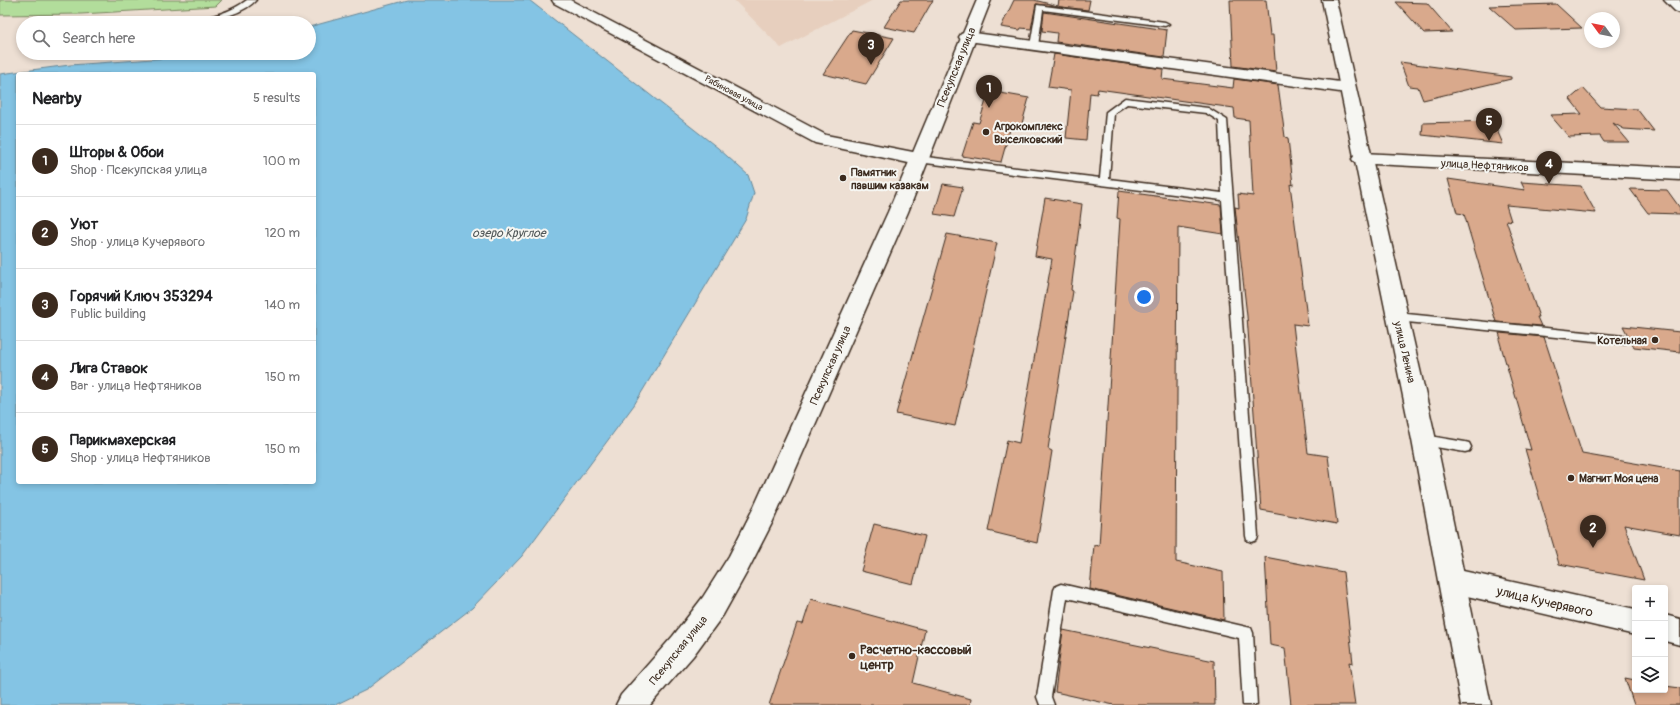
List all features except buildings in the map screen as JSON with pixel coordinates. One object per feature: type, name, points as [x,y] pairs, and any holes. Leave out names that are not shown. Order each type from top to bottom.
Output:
[{"type":"street","name":"Рябиновая улица","points":[[559,0],[821,139],[918,158]]},
{"type":"street","name":"Псекупская улица","points":[[631,705],[683,646],[712,606],[738,564],[764,513],[898,212],[918,158],[967,37],[984,0]]},
{"type":"street","name":"улица Ленина","points":[[1329,0],[1361,159],[1454,581],[1476,705]]},
{"type":"street","points":[[1671,0],[1680,8]]},
{"type":"street","points":[[967,37],[1347,88]]},
{"type":"street","name":"улица Нефтяников","points":[[1361,159],[1680,174]]},
{"type":"street","name":"улица Кучерявого","points":[[1454,581],[1632,621]]},
{"type":"street","points":[[1668,629],[1680,632]]},
{"type":"lane","points":[[218,16],[241,10],[252,0]]},
{"type":"lane","points":[[1034,46],[1040,7],[1165,24]]},
{"type":"lane","points":[[1104,181],[1110,112],[1125,101],[1200,110],[1208,112],[1223,120],[1227,197],[1252,536]]},
{"type":"lane","points":[[918,158],[1227,197]]},
{"type":"lane","points":[[1397,317],[1624,340]]},
{"type":"lane","points":[[1424,440],[1465,447]]},
{"type":"lane","points":[[1047,705],[1044,697],[1061,590],[1246,633],[1250,705]]},
{"type":"shaded area","points":[[734,0],[873,0],[781,48]]},
{"type":"green space","points":[[0,0],[222,0],[216,6],[81,14],[0,15]]},
{"type":"water","name":"озеро Круглое","points":[[407,0],[529,0],[718,148],[748,175],[754,193],[746,219],[634,405],[522,556],[472,608],[366,690],[335,705],[0,705],[0,74],[70,65],[139,60],[316,60],[316,25]]},
{"type":"place","name":"Горячий Ключ 353294","points":[[871,65]]},
{"type":"place","name":"Шторы & Обои","points":[[989,108]]},
{"type":"place","name":"Агрокомплекс Выселковский","points":[[986,132]]},
{"type":"place","name":"Парикмахерская","points":[[1489,141]]},
{"type":"place","name":"Памятник павшим казакам","points":[[843,178]]},
{"type":"place","name":"Лига Ставок","points":[[1549,184]]},
{"type":"place","name":"Котельная","points":[[1655,340]]},
{"type":"place","name":"Магнит Моя цена","points":[[1571,478]]},
{"type":"place","name":"Уют","points":[[1593,548]]},
{"type":"place","name":"Расчетно-кассовый центр","points":[[852,656]]}]
